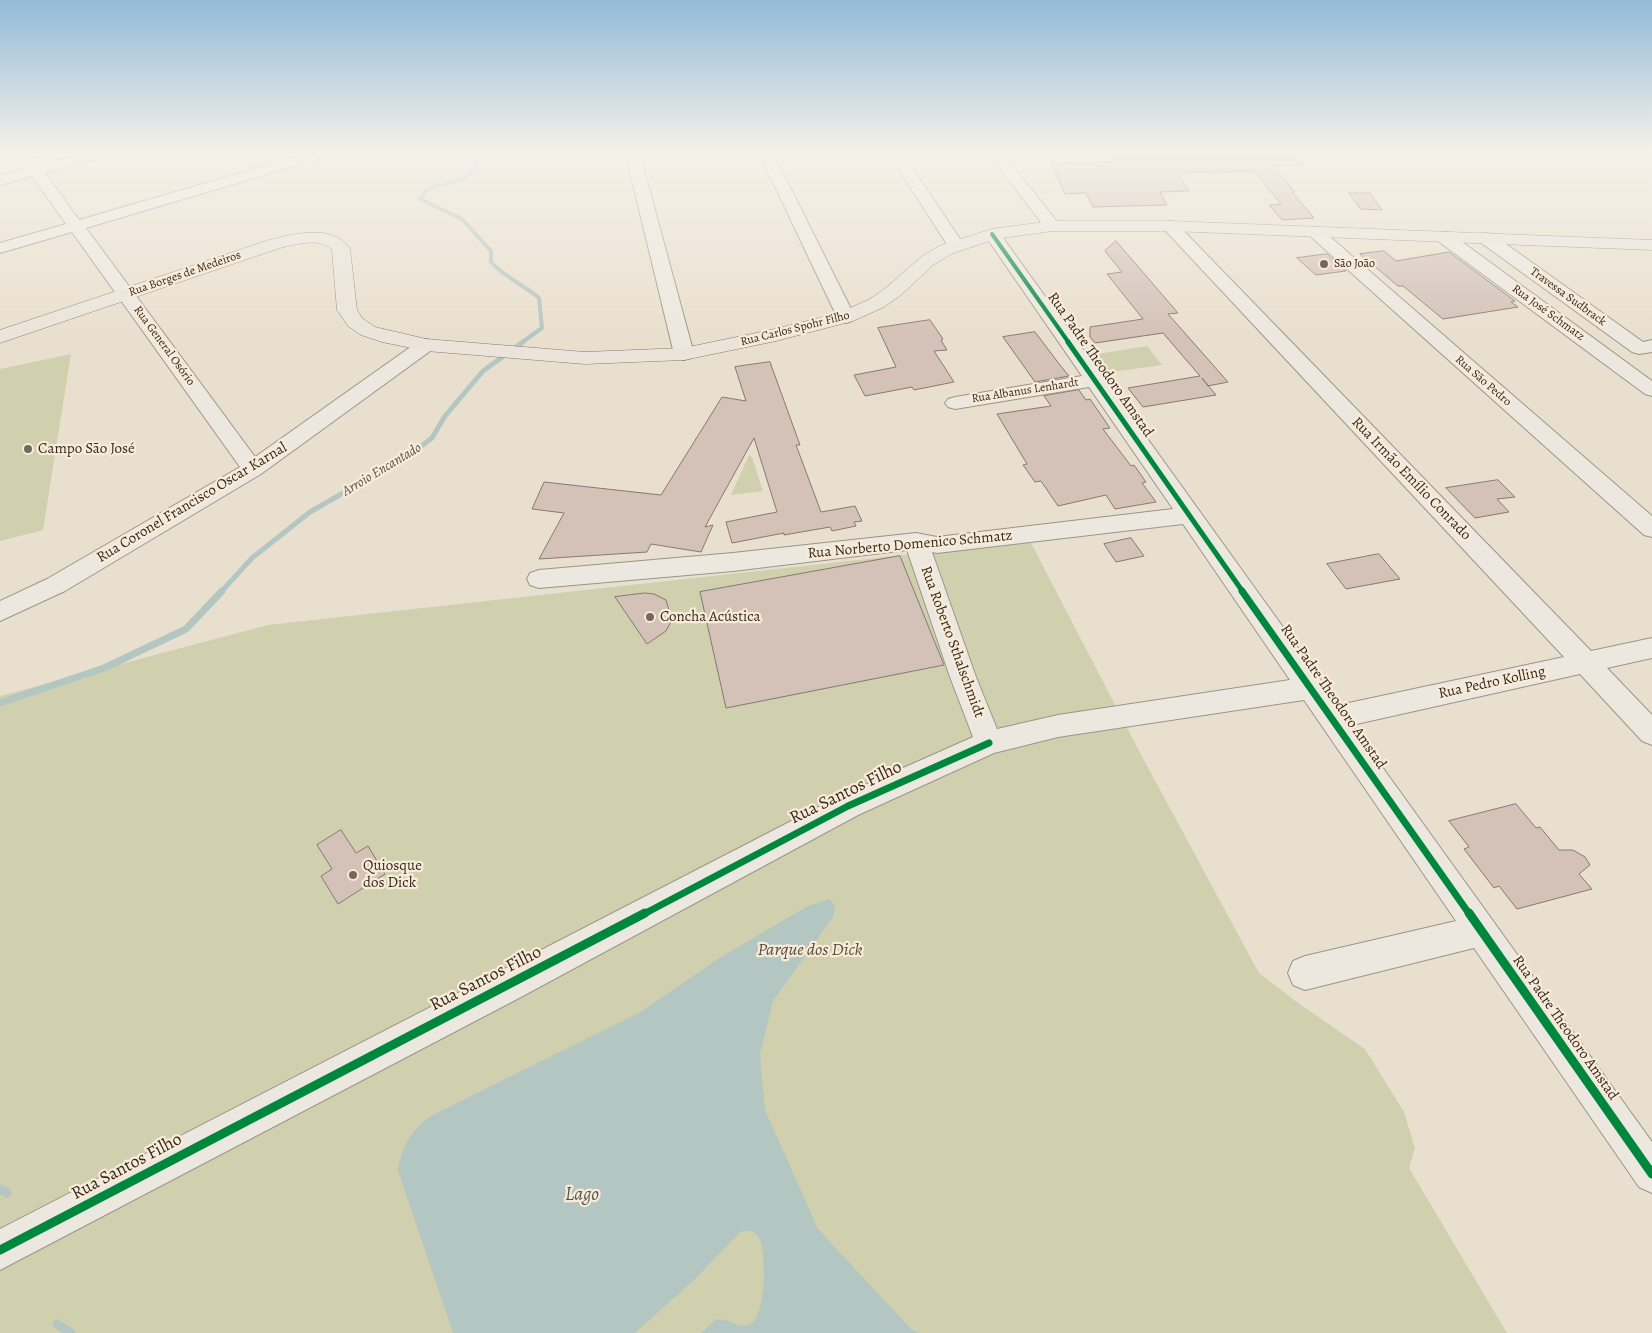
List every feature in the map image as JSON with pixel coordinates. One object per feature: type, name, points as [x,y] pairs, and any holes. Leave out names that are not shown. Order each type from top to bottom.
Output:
[{"type":"main road","name":"Rua Carlos Spohr Filho","points":[[508,352],[585,358],[656,356],[684,354],[776,335],[846,317],[877,303],[894,291],[927,261],[956,245],[992,234],[1052,226],[1170,226],[1486,238],[1649,247]]},
{"type":"main road","name":"Rua Borges de Medeiros","points":[[0,337],[275,244],[306,237],[332,240],[341,249],[347,310],[355,322],[368,332],[426,345],[508,352]]},
{"type":"street","name":"Rua General Osório","points":[[68,213],[253,469]]},
{"type":"street","points":[[0,248],[117,213]]},
{"type":"street","points":[[648,213],[684,354]]},
{"type":"street","points":[[795,213],[846,317]]},
{"type":"street","points":[[935,213],[956,245]]},
{"type":"street","points":[[1042,213],[1052,226]]},
{"type":"street","name":"Rua Irmão Emílio Conrado","points":[[1170,226],[1652,733]]},
{"type":"street","name":"Rua São Pedro","points":[[1314,232],[1652,529]]},
{"type":"street","name":"Rua Padre Theodoro Amstad","points":[[992,234],[1652,1174]]},
{"type":"street","name":"Rua José Schmatz","points":[[1444,237],[1652,390]]},
{"type":"street","name":"Travessa Sudbrack","points":[[1486,238],[1639,348],[1652,346]]},
{"type":"street","name":"Rua Coronel Francisco Oscar Karnal","points":[[0,612],[56,585],[253,469],[426,345]]},
{"type":"street","name":"Rua Albanus Lenhardt","points":[[955,403],[1096,380]]},
{"type":"street","name":"Rua Norberto Domenico Schmatz","points":[[539,579],[733,562],[916,542],[937,545],[1191,515]]},
{"type":"street","name":"Rua Roberto Sthalschmidt","points":[[916,542],[963,677],[990,743]]},
{"type":"street","name":"Rua Pedro Kolling","points":[[1332,718],[1652,648]]},
{"type":"street","name":"Rua Santos Filho","points":[[0,1250],[848,806],[990,743],[1058,726],[1311,688]]},
{"type":"street","points":[[1305,972],[1481,931]]},
{"type":"green space","points":[[1147,346],[1162,365],[1104,373],[1091,355]]},
{"type":"green space","name":"Campo São José","points":[[71,354],[43,530],[0,541],[0,369]]},
{"type":"green space","points":[[749,455],[752,457],[763,491],[731,495]]},
{"type":"green space","name":"Parque dos Dick","points":[[1030,541],[1138,749],[1259,973],[1298,1003],[1365,1049],[1404,1112],[1415,1148],[1409,1168],[1507,1333],[0,1333],[0,696],[268,625]]},
{"type":"water","name":"Lago","points":[[828,899],[832,901],[835,909],[833,917],[773,1001],[760,1054],[765,1110],[818,1229],[912,1330],[920,1333],[701,1333],[715,1320],[724,1320],[745,1326],[755,1320],[762,1298],[764,1283],[763,1255],[758,1236],[747,1231],[740,1232],[694,1280],[635,1333],[453,1333],[398,1171],[404,1147],[416,1129],[429,1117],[642,1011],[721,957],[806,907]]},
{"type":"building","points":[[1276,213],[1310,213],[1314,218],[1282,220]]},
{"type":"building","points":[[1116,241],[1178,313],[1168,314],[1228,382],[1209,386],[1216,395],[1143,407],[1128,388],[1200,376],[1163,333],[1095,343],[1090,337],[1090,327],[1143,319],[1107,274],[1122,272],[1105,251]]},
{"type":"building","points":[[1384,251],[1396,261],[1449,252],[1515,301],[1511,302],[1518,307],[1443,319],[1403,286],[1398,286],[1360,254]]},
{"type":"building","name":"São João","points":[[1327,254],[1346,271],[1316,275],[1297,258]]},
{"type":"building","points":[[930,320],[943,339],[941,340],[947,350],[934,351],[954,382],[914,390],[912,387],[865,396],[854,375],[896,367],[878,328]]},
{"type":"building","points":[[1035,332],[1069,376],[1035,382],[1003,337]]},
{"type":"building","points":[[770,362],[800,445],[796,445],[821,512],[855,506],[862,521],[854,522],[856,526],[832,531],[830,527],[732,543],[726,522],[777,512],[754,438],[705,527],[713,525],[701,552],[651,544],[647,552],[539,559],[564,513],[532,509],[544,482],[661,495],[722,397],[746,401],[735,367]]},
{"type":"building","points":[[1079,390],[1086,400],[1090,399],[1110,428],[1103,429],[1131,466],[1134,465],[1146,482],[1142,483],[1156,502],[1115,509],[1106,495],[1058,506],[1041,481],[1035,482],[1023,465],[1027,464],[997,414],[1051,406],[1044,396]]},
{"type":"building","points":[[1498,480],[1515,497],[1497,499],[1509,512],[1475,518],[1446,488]]},
{"type":"building","points":[[1131,538],[1144,556],[1116,562],[1104,544]]},
{"type":"building","points":[[1379,554],[1400,579],[1346,589],[1327,564]]},
{"type":"building","points":[[900,556],[944,665],[726,708],[700,592]]},
{"type":"building","name":"Concha Acústica","points":[[645,593],[654,594],[666,600],[672,620],[666,631],[647,644],[615,597]]},
{"type":"building","points":[[1516,804],[1536,828],[1540,827],[1559,850],[1573,850],[1585,857],[1590,865],[1579,874],[1592,889],[1517,909],[1499,886],[1494,888],[1464,849],[1469,847],[1449,821]]},
{"type":"building","name":"Quiosque dos Dick","points":[[341,830],[356,853],[368,846],[385,874],[338,904],[321,876],[332,869],[317,845]]},
{"type":"waterway","name":"Arroio Encantado","points":[[450,213],[462,219],[491,251],[491,262],[496,267],[539,298],[542,328],[521,343]]},
{"type":"waterway","name":"Arroio Encantado","points":[[221,592],[252,558],[310,512],[411,454],[432,438],[445,416],[483,371],[523,342]]},
{"type":"waterway","name":"Arroio Encantado","points":[[0,703],[104,668],[186,629],[222,591]]},
{"type":"waterway","name":"Arroio Encantado","points":[[0,1189],[7,1193]]},
{"type":"waterway","name":"Arroio Encantado","points":[[57,1324],[71,1333]]},
{"type":"cycle path","points":[[992,234],[1652,1174]]},
{"type":"cycle path","points":[[0,1250],[848,806],[989,743]]},
{"type":"place","name":"São João","points":[[1324,264]]},
{"type":"place","name":"Campo São José","points":[[28,449]]},
{"type":"place","name":"Concha Acústica","points":[[650,617]]},
{"type":"place","name":"Quiosque dos Dick","points":[[353,875]]}]
